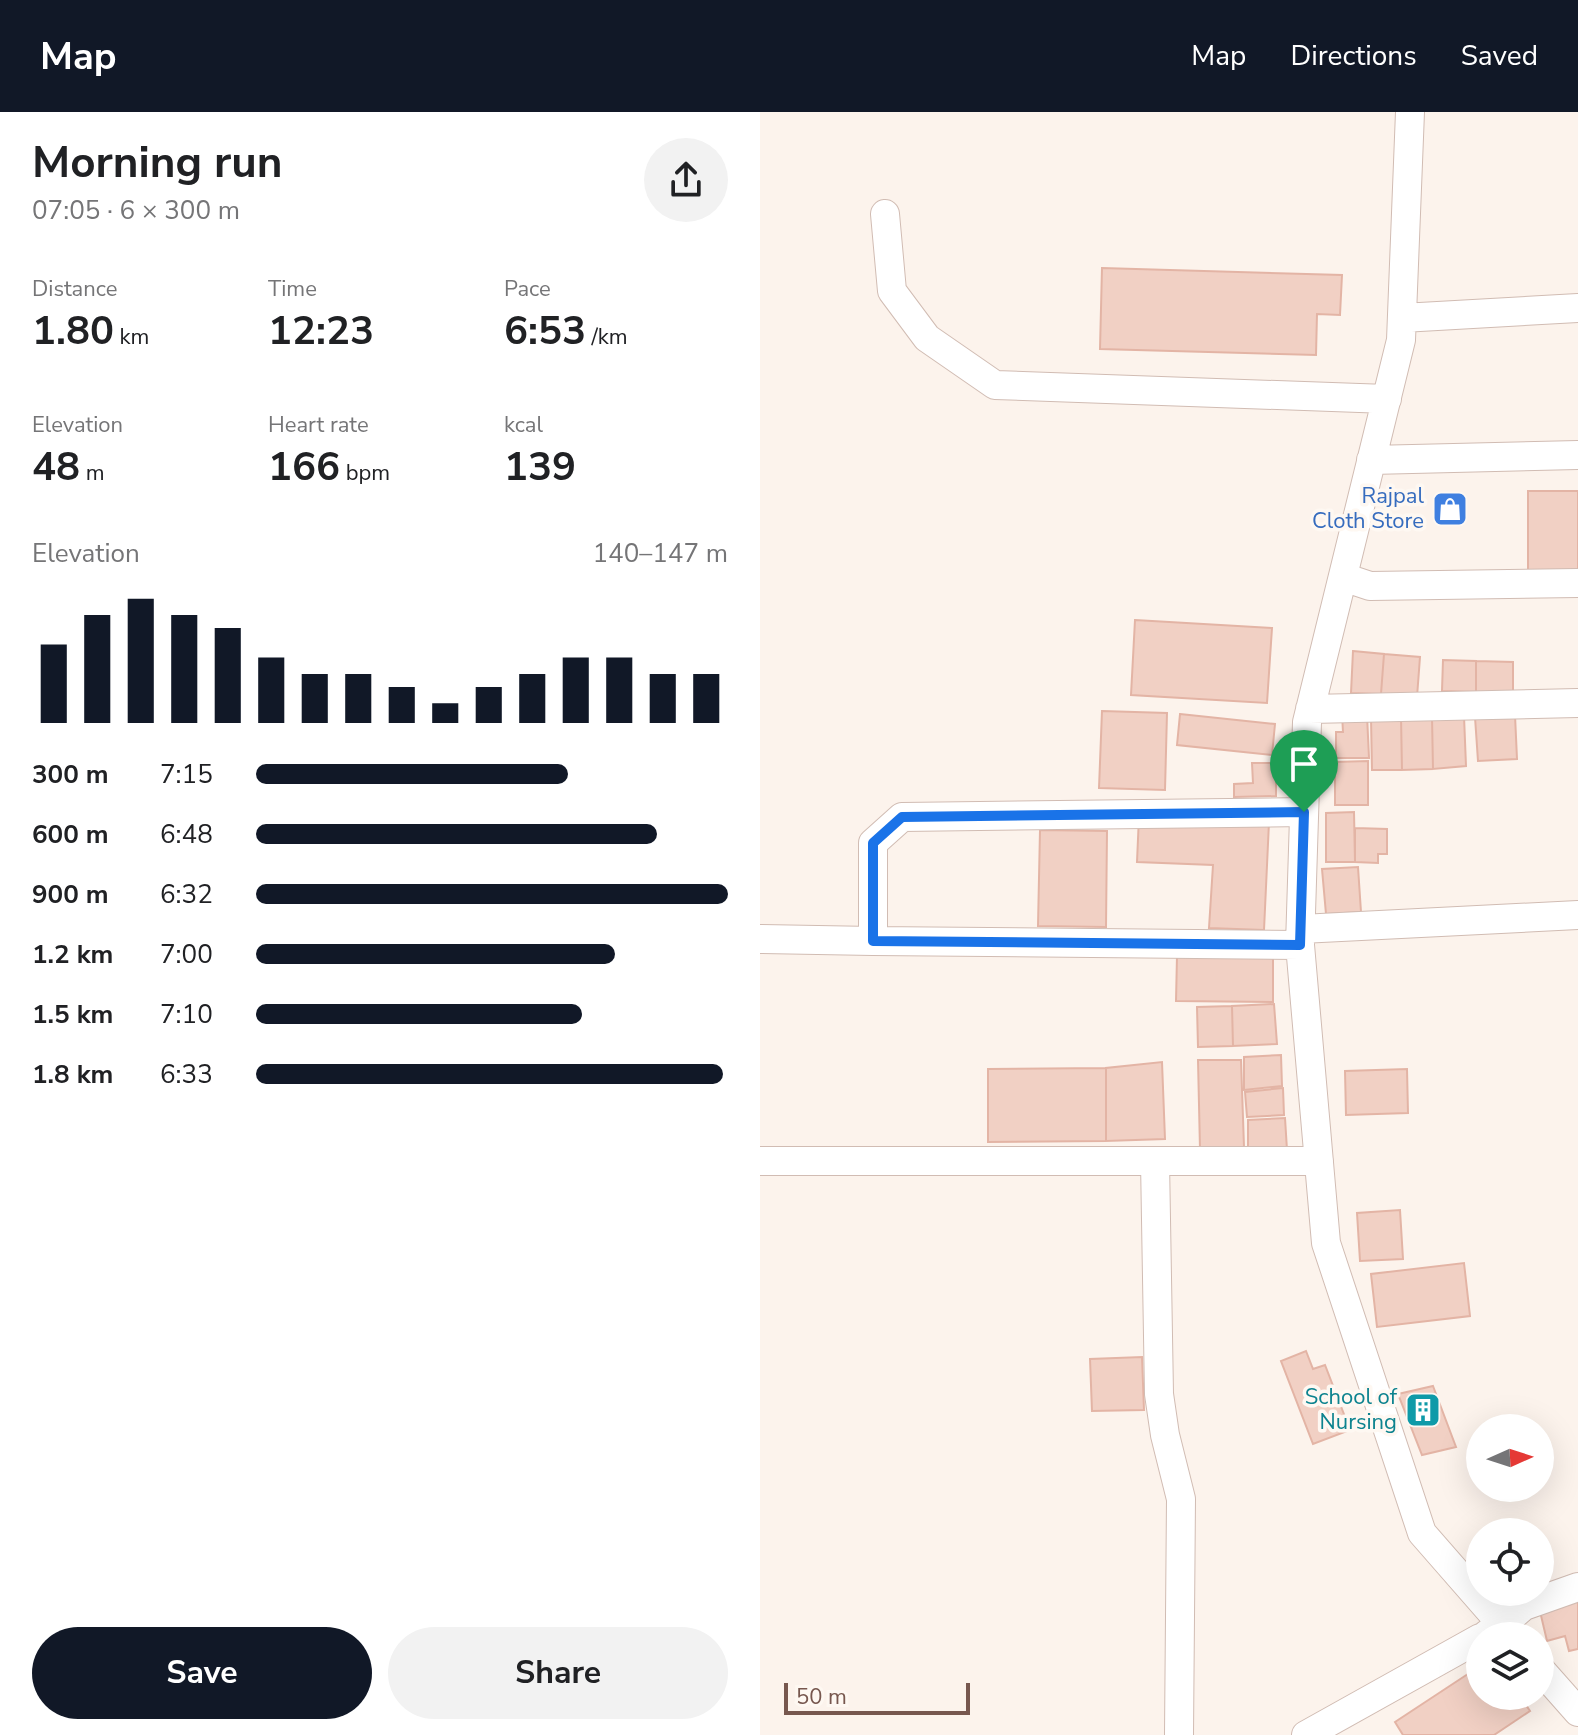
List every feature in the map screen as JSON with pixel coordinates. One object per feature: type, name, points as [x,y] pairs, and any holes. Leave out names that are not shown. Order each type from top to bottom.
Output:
[{"type":"street","points":[[1410,112],[1401,340],[1307,722],[1300,937],[1326,1243],[1422,1533],[1485,1622]]},
{"type":"street","points":[[885,214],[892,291],[927,338],[995,385],[1387,399]]},
{"type":"street","points":[[1402,318],[1578,308]]},
{"type":"street","points":[[1371,460],[1578,455]]},
{"type":"street","points":[[1343,577],[1370,586],[1578,583]]},
{"type":"street","points":[[1310,709],[1578,703]]},
{"type":"street","points":[[873,941],[873,843],[902,817],[1304,812]]},
{"type":"street","points":[[760,939],[873,941],[1300,937],[1578,915]]},
{"type":"street","points":[[760,1161],[1319,1161]]},
{"type":"street","points":[[1155,1161],[1159,1394],[1165,1435],[1181,1499],[1179,1735]]},
{"type":"street","points":[[1507,1622],[1524,1606],[1578,1587]]},
{"type":"street","points":[[1306,1735],[1466,1649]]},
{"type":"street","points":[[1554,1685],[1578,1712]]},
{"type":"building","points":[[1102,268],[1342,275],[1340,315],[1317,314],[1316,355],[1100,349]]},
{"type":"building","points":[[1528,491],[1578,491],[1578,575],[1528,575]]},
{"type":"building","points":[[1135,620],[1272,628],[1267,703],[1131,695]]},
{"type":"building","points":[[1353,651],[1384,654],[1381,694],[1351,693]]},
{"type":"building","points":[[1384,654],[1420,657],[1417,697],[1381,694]]},
{"type":"building","points":[[1443,660],[1476,661],[1476,692],[1442,691]]},
{"type":"building","points":[[1476,661],[1513,662],[1513,693],[1476,692]]},
{"type":"building","points":[[1102,711],[1167,713],[1165,790],[1099,788]]},
{"type":"building","points":[[1180,714],[1275,724],[1272,755],[1177,745]]},
{"type":"building","points":[[1342,714],[1367,715],[1369,758],[1336,758],[1336,732],[1343,732]]},
{"type":"building","points":[[1515,715],[1517,759],[1478,761],[1475,717]]},
{"type":"building","points":[[1464,716],[1466,766],[1433,769],[1432,717]]},
{"type":"building","points":[[1401,717],[1402,770],[1372,770],[1371,718]]},
{"type":"building","points":[[1401,717],[1432,717],[1433,769],[1402,770]]},
{"type":"building","points":[[1368,761],[1368,805],[1335,805],[1335,762]]},
{"type":"building","points":[[1252,763],[1276,763],[1276,796],[1234,797],[1234,784],[1253,783]]},
{"type":"building","points":[[1354,812],[1355,862],[1326,862],[1326,813]]},
{"type":"building","points":[[1139,816],[1269,822],[1264,930],[1209,928],[1213,865],[1137,862]]},
{"type":"building","points":[[1355,828],[1387,829],[1387,854],[1378,854],[1378,863],[1355,862]]},
{"type":"building","points":[[1040,830],[1107,831],[1106,927],[1038,926]]},
{"type":"building","points":[[1358,867],[1361,912],[1326,914],[1322,869]]},
{"type":"building","points":[[1177,956],[1273,957],[1273,1002],[1176,1001]]},
{"type":"building","points":[[1274,1004],[1277,1044],[1233,1046],[1232,1006]]},
{"type":"building","points":[[1232,1006],[1233,1046],[1198,1047],[1197,1007]]},
{"type":"building","points":[[1281,1055],[1282,1086],[1244,1090],[1244,1057]]},
{"type":"building","points":[[1198,1060],[1241,1060],[1244,1147],[1200,1149]]},
{"type":"building","points":[[1162,1062],[1165,1139],[1106,1141],[1106,1068]]},
{"type":"building","points":[[1106,1068],[1106,1141],[988,1142],[988,1069]]},
{"type":"building","points":[[1407,1069],[1408,1113],[1346,1115],[1345,1071]]},
{"type":"building","points":[[1283,1088],[1284,1115],[1247,1117],[1245,1092]]},
{"type":"building","points":[[1285,1118],[1287,1150],[1248,1150],[1248,1120]]},
{"type":"building","points":[[1400,1210],[1403,1259],[1360,1261],[1357,1213]]},
{"type":"building","points":[[1464,1263],[1470,1316],[1377,1327],[1371,1274]]},
{"type":"building","points":[[1306,1351],[1313,1369],[1325,1365],[1350,1430],[1313,1444],[1281,1361]]},
{"type":"building","points":[[1142,1357],[1144,1410],[1092,1411],[1090,1359]]},
{"type":"building","name":"School of Nursing","points":[[1433,1386],[1456,1447],[1422,1455],[1398,1394]]},
{"type":"building","points":[[1578,1598],[1578,1649],[1569,1651],[1565,1636],[1554,1639],[1554,1622],[1543,1622],[1539,1607]]},
{"type":"building","points":[[1466,1675],[1466,1710],[1530,1711],[1494,1735],[1403,1735],[1395,1722]]},
{"type":"place","name":"Rajpal Cloth Store","points":[[1450,509]]},
{"type":"place","name":"School of Nursing","points":[[1423,1410]]},
{"type":"route","points":[[1304,812],[1300,945],[873,941],[873,843],[902,817],[1304,812]]}]
